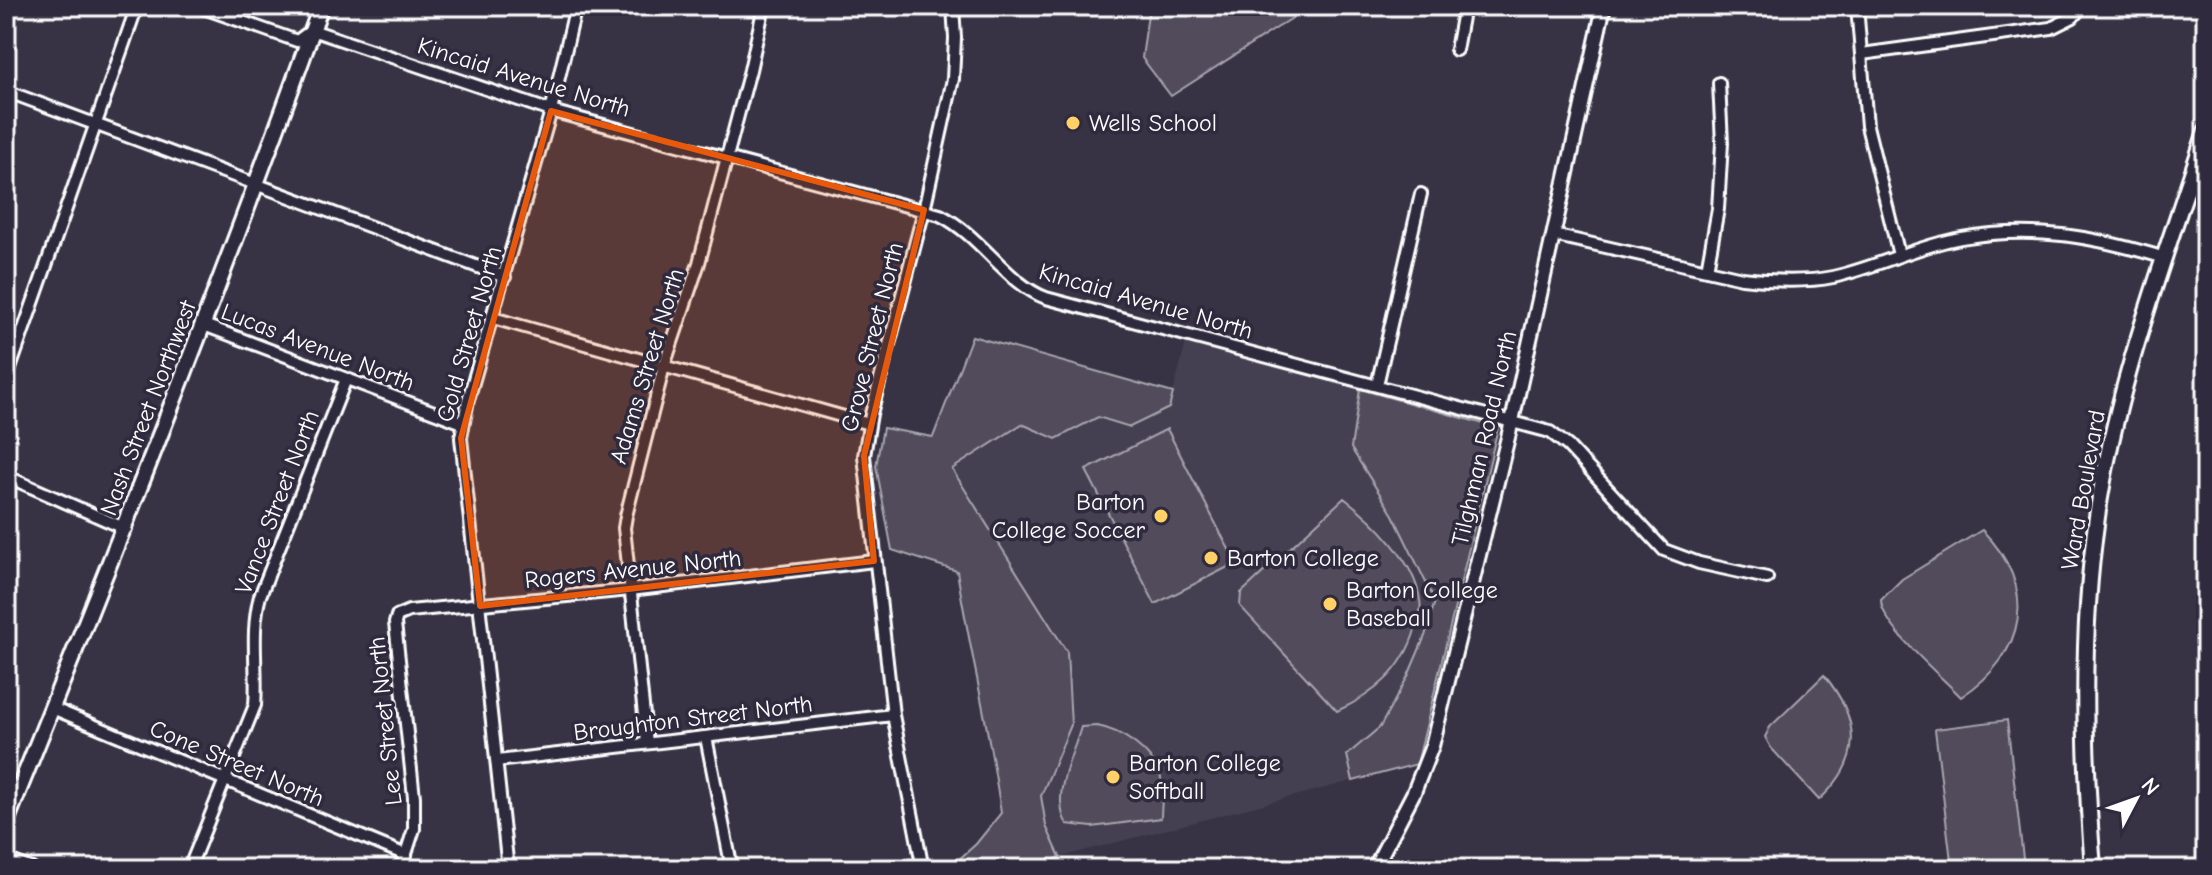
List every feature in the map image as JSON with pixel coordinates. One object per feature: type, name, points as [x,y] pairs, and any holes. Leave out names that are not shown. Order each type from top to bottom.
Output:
[{"type":"main road","name":"Nash Street Northwest","points":[[6,822],[126,529],[321,6]]},
{"type":"main road","name":"Ward Boulevard","points":[[2093,869],[2084,721],[2086,628],[2097,515],[2129,370],[2206,131]]},
{"type":"street","points":[[6,380],[137,6]]},
{"type":"street","points":[[198,6],[297,41],[312,30]]},
{"type":"street","name":"Gold Street North","points":[[508,869],[462,457],[463,423],[551,111],[576,6]]},
{"type":"street","name":"Adams Street North","points":[[647,743],[630,590],[626,516],[664,366],[699,263],[764,6]]},
{"type":"street","name":"Grove Street North","points":[[923,869],[893,715],[864,469],[869,424],[924,210],[953,79],[953,6]]},
{"type":"street","points":[[1456,50],[1464,6]]},
{"type":"street","name":"Tilghman Road North","points":[[1374,869],[1414,792],[1432,746],[1512,421],[1604,6]]},
{"type":"street","points":[[1857,6],[1867,126],[1899,255]]},
{"type":"street","points":[[1862,54],[2051,28],[2073,17],[2082,6]]},
{"type":"street","name":"Kincaid Avenue North","points":[[312,30],[551,111],[924,210],[959,225],[1033,293],[1512,421],[1557,436],[1664,550],[1699,563],[1767,578]]},
{"type":"street","points":[[1707,270],[1718,209],[1722,143],[1719,83]]},
{"type":"street","points":[[6,91],[505,277]]},
{"type":"street","points":[[1377,385],[1421,194]]},
{"type":"street","points":[[1553,235],[1768,281],[1831,277],[1899,255],[1982,235],[2050,232],[2107,241],[2165,258]]},
{"type":"street","points":[[493,318],[869,424]]},
{"type":"street","name":"Lucas Avenue North","points":[[204,325],[463,423]]},
{"type":"street","name":"Vance Street North","points":[[189,869],[255,705],[253,629],[260,596],[346,379]]},
{"type":"street","points":[[6,476],[126,529]]},
{"type":"street","name":"Rogers Avenue North","points":[[397,616],[409,611],[630,590],[874,561]]},
{"type":"street","name":"Lee Street North","points":[[397,616],[395,623],[414,797],[414,829],[401,869]]},
{"type":"street","name":"Cone Street North","points":[[52,708],[406,855]]},
{"type":"street","name":"Broughton Street North","points":[[497,761],[893,715]]},
{"type":"street","points":[[706,737],[732,869]]},
{"type":"street","points":[[6,859],[32,869]]},
{"type":"highlighted area","points":[[551,111],[924,210],[864,456],[874,561],[480,606],[461,438]]},
{"type":"shaded area","points":[[1149,6],[1311,6],[1171,96],[1142,58]]},
{"type":"shaded area","points":[[972,336],[1173,393],[1169,408],[1130,427],[1098,417],[1056,439],[1022,424],[952,469],[1067,652],[1071,725],[1041,796],[1046,826],[1060,857],[1036,869],[957,869],[956,862],[976,844],[1001,813],[957,571],[892,550],[876,466],[883,428],[933,437]]},
{"type":"shaded area","name":"Barton College","points":[[1186,343],[1360,389],[1351,448],[1393,515],[1435,601],[1417,764],[1060,857],[1046,826],[1041,795],[1071,725],[952,469],[1022,424],[1056,438],[1098,417],[1130,427],[1169,408]]},
{"type":"shaded area","points":[[1360,389],[1498,428],[1417,764],[1353,781],[1347,755],[1380,727],[1408,676],[1425,636],[1435,601],[1393,515],[1351,448]]},
{"type":"shaded area","name":"Barton College Soccer","points":[[1167,429],[1236,563],[1155,604],[1086,470]]},
{"type":"shaded area","name":"Barton College Baseball","points":[[1344,498],[1379,530],[1401,556],[1416,585],[1420,608],[1410,644],[1395,669],[1364,697],[1337,711],[1240,606],[1241,593]]},
{"type":"shaded area","points":[[1982,530],[2000,552],[2012,574],[2018,597],[2018,619],[2012,640],[2000,661],[1983,680],[1961,697],[1901,637],[1884,611],[1881,600],[1902,579]]},
{"type":"shaded area","points":[[1824,675],[1845,708],[1852,739],[1844,770],[1819,800],[1771,748],[1765,737],[1770,727]]},
{"type":"shaded area","points":[[2007,720],[2024,867],[1952,869],[1935,729]]},
{"type":"shaded area","name":"Barton College Softball","points":[[1097,726],[1126,737],[1151,759],[1162,783],[1161,818],[1092,827],[1067,824],[1061,801],[1069,763],[1081,727]]},
{"type":"place","name":"Wells School","points":[[1073,123]]},
{"type":"place","name":"Barton College Soccer","points":[[1161,516]]},
{"type":"place","name":"Barton College","points":[[1211,558]]},
{"type":"place","name":"Barton College Baseball","points":[[1330,604]]},
{"type":"place","name":"Barton College Softball","points":[[1113,777]]}]
